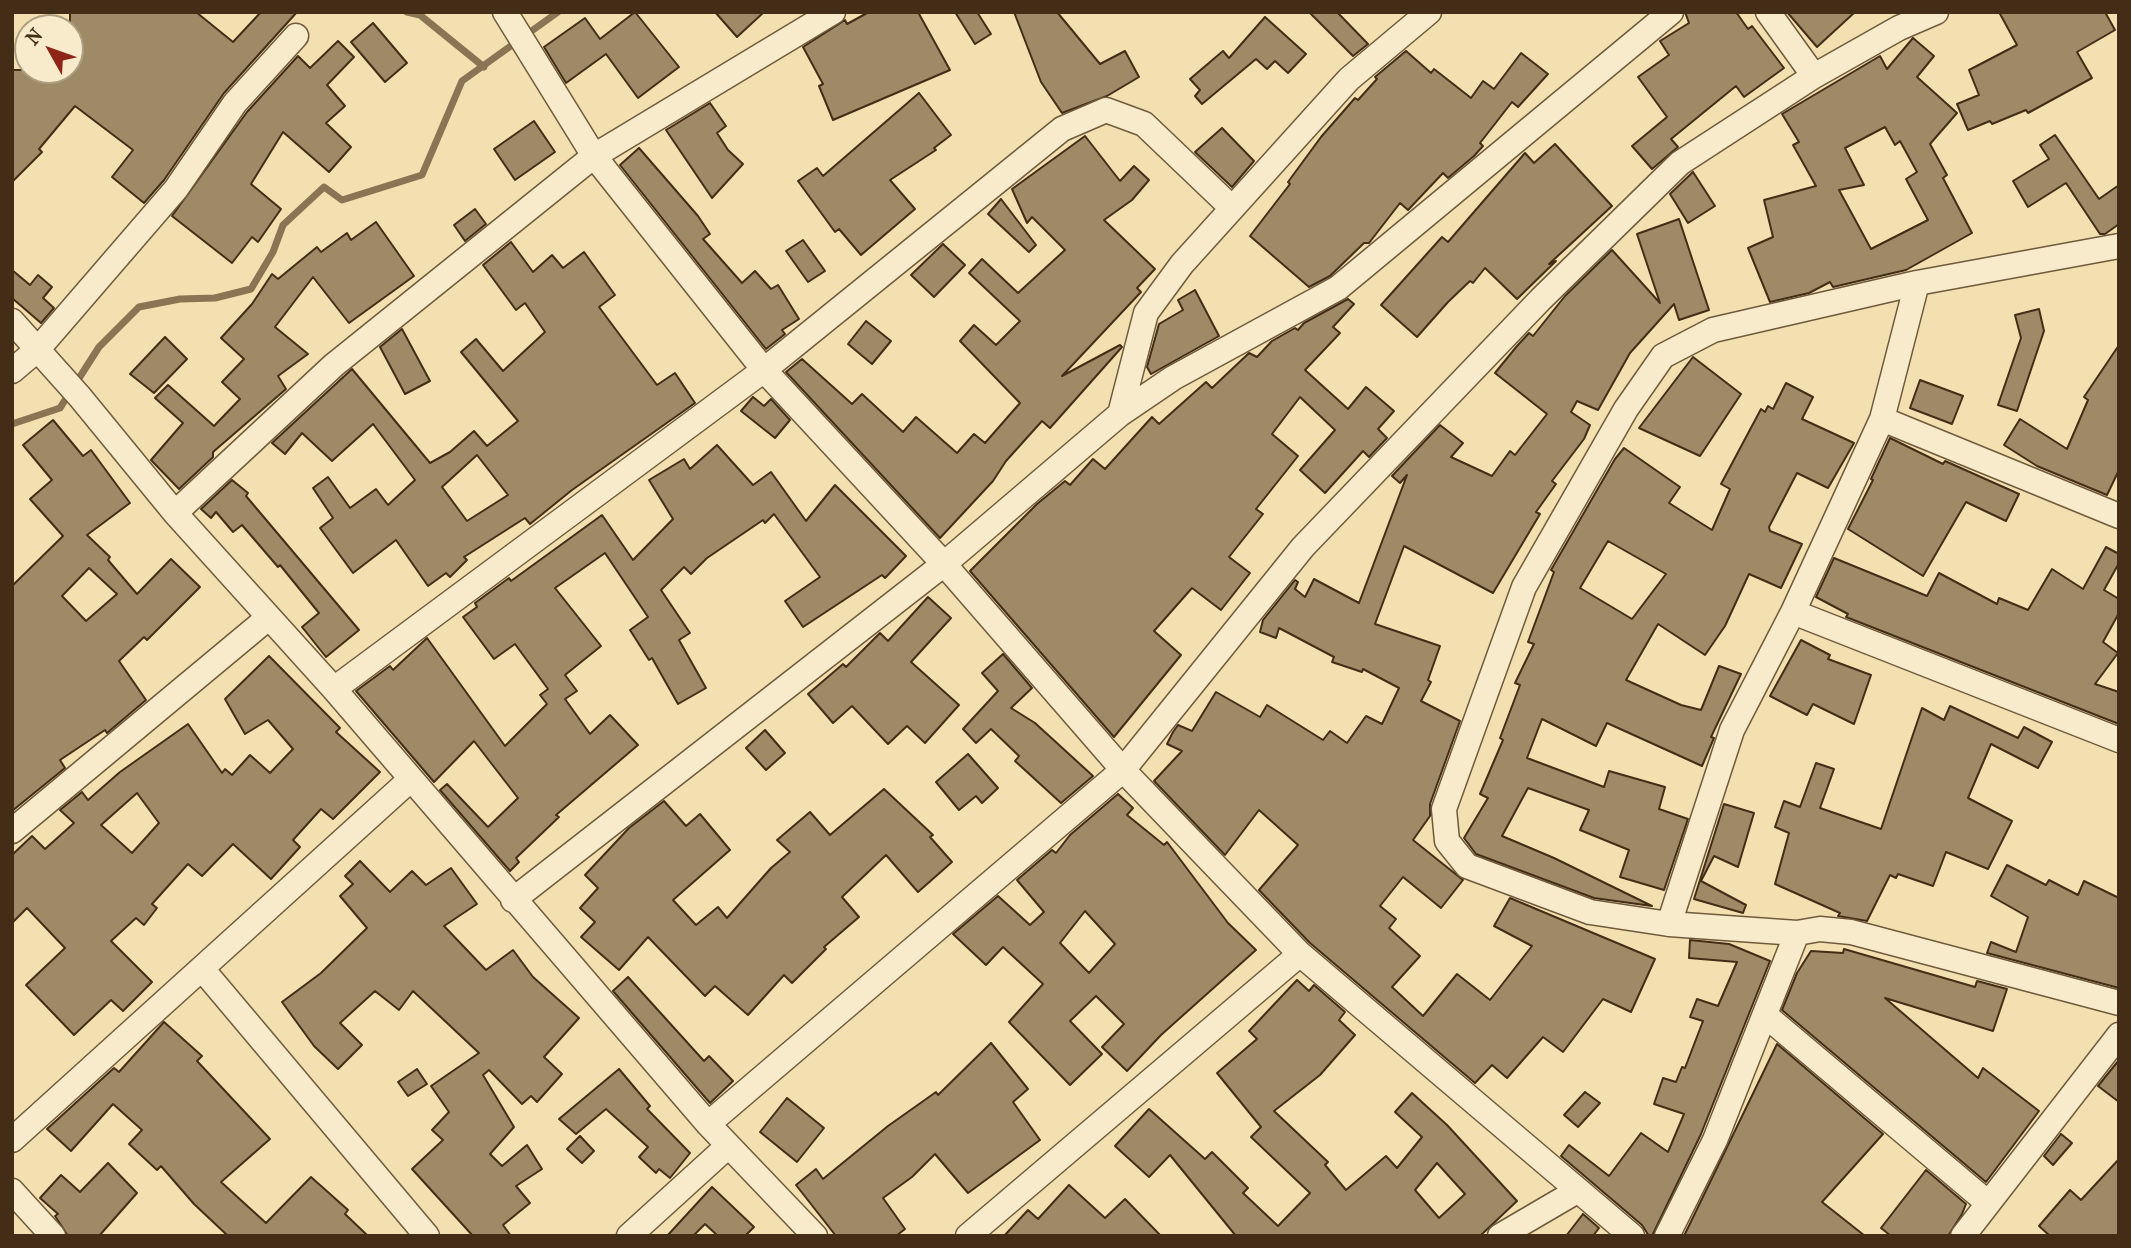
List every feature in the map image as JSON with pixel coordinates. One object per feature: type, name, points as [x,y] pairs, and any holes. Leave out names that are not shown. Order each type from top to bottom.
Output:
[{"type":"street","points":[[175,513],[334,365],[594,156],[833,12]]},
{"type":"street","points":[[1119,414],[1146,313],[1182,264],[1349,79],[1429,12]]},
{"type":"street","points":[[513,900],[944,564],[1119,414],[1173,378],[1338,288],[1671,12]]},
{"type":"street","points":[[1768,12],[1814,76]]},
{"type":"street","points":[[708,1124],[1123,770],[1303,547],[1541,299],[1680,163],[1814,76],[1899,28],[1937,12]]},
{"type":"street","points":[[507,16],[594,156],[764,370],[944,564],[1123,770],[1300,954],[1632,1236]]},
{"type":"street","points":[[12,371],[38,349],[176,190],[235,103],[296,36]]},
{"type":"street","points":[[334,689],[764,370],[1062,129],[1105,110],[1144,124],[1232,208]]},
{"type":"street","points":[[2119,246],[1917,283],[1713,330],[1664,356],[1626,409],[1524,587],[1444,809],[1447,841],[1467,866],[1578,908],[1668,924],[1797,933],[1819,929],[1851,932],[2119,1003]]},
{"type":"street","points":[[1668,924],[1732,730],[1793,612],[1882,419],[1917,283]]},
{"type":"street","points":[[12,321],[80,397],[175,513],[334,689],[708,1124],[815,1236]]},
{"type":"street","points":[[1882,419],[2119,516]]},
{"type":"street","points":[[1793,612],[2119,740]]},
{"type":"street","points":[[12,831],[268,618]]},
{"type":"street","points":[[12,1140],[411,779]]},
{"type":"street","points":[[1667,1236],[1716,1140],[1797,933]]},
{"type":"street","points":[[968,1236],[1300,954]]},
{"type":"street","points":[[203,970],[428,1236]]},
{"type":"street","points":[[1765,1015],[1988,1203]]},
{"type":"street","points":[[1963,1236],[2119,1035]]},
{"type":"street","points":[[629,1236],[728,1146]]},
{"type":"street","points":[[12,1191],[53,1236]]},
{"type":"street","points":[[1500,1236],[1577,1191]]},
{"type":"building","points":[[196,12],[233,42],[261,12],[297,12],[224,93],[164,180],[144,203],[112,177],[133,150],[75,106],[39,149],[42,152],[12,182],[12,70],[14,84],[84,84],[84,14],[70,14]]},
{"type":"building","points":[[635,12],[679,67],[638,98],[606,54],[566,83],[544,47],[585,18],[600,39]]},
{"type":"building","points":[[715,12],[764,12],[737,37]]},
{"type":"building","points":[[869,12],[918,12],[950,70],[833,120],[819,86],[823,84],[803,47],[845,20],[847,24]]},
{"type":"building","points":[[955,12],[977,12],[991,34],[975,44]]},
{"type":"building","points":[[1014,12],[1057,12],[1100,64],[1125,51],[1139,77],[1107,96],[1062,113],[1041,82]]},
{"type":"building","points":[[1309,12],[1337,12],[1368,44],[1353,56]]},
{"type":"building","points":[[1685,12],[1736,12],[1748,29],[1752,26],[1784,68],[1744,97],[1736,86],[1671,139],[1678,147],[1652,169],[1632,146],[1667,117],[1638,77],[1669,55],[1660,41],[1689,23]]},
{"type":"building","points":[[1787,12],[1855,12],[1817,47]]},
{"type":"building","points":[[1999,12],[2105,12],[2115,30],[2077,52],[2092,78],[2028,113],[2026,110],[1992,124],[1990,121],[1968,130],[1957,104],[1979,95],[1969,70],[2017,45]]},
{"type":"building","points":[[1265,17],[1306,54],[1288,73],[1275,61],[1267,69],[1256,59],[1202,104],[1195,96],[1200,90],[1190,79],[1223,51],[1229,58]]},
{"type":"building","points":[[373,23],[407,63],[385,82],[351,42]]},
{"type":"building","points":[[1913,38],[1934,56],[1917,77],[1957,113],[1930,144],[1947,175],[1943,178],[1972,233],[1906,270],[1833,287],[1830,282],[1809,293],[1770,302],[1748,248],[1773,237],[1764,200],[1816,186],[1793,145],[1799,142],[1782,114],[1880,56],[1887,69]],"holes":[[[1885,127],[1895,145],[1900,141],[1917,172],[1906,179],[1928,220],[1871,249],[1839,190],[1864,185],[1845,148]]]},
{"type":"building","points":[[338,41],[354,57],[327,85],[345,106],[326,123],[351,147],[329,172],[283,132],[251,184],[281,209],[258,242],[252,237],[232,263],[172,216],[247,112],[298,56],[310,68]]},
{"type":"building","points":[[1406,51],[1431,73],[1434,69],[1471,98],[1483,81],[1494,89],[1521,53],[1548,74],[1518,107],[1512,102],[1480,143],[1483,146],[1474,156],[1448,178],[1443,173],[1408,210],[1400,203],[1369,243],[1364,243],[1330,276],[1309,287],[1250,236],[1290,184],[1288,182],[1321,137],[1355,98],[1358,100],[1377,79],[1375,77]]},
{"type":"building","points":[[919,93],[951,135],[934,148],[936,150],[890,180],[915,209],[861,255],[839,229],[835,232],[798,181],[817,168],[823,176]]},
{"type":"building","points":[[710,103],[726,126],[717,133],[728,150],[743,164],[712,198],[666,130]]},
{"type":"building","points":[[534,121],[555,152],[515,180],[494,149]]},
{"type":"building","points":[[1222,128],[1254,161],[1232,187],[1195,152]]},
{"type":"building","points":[[2055,135],[2099,199],[2119,185],[2119,224],[2105,234],[2100,234],[2066,183],[2028,207],[2013,181],[2049,159],[2040,145]]},
{"type":"building","points":[[1085,136],[1120,181],[1134,166],[1149,180],[1132,200],[1104,220],[1155,269],[1137,288],[1141,292],[1062,376],[1120,345],[1122,347],[1050,428],[1042,421],[1006,461],[993,481],[940,538],[786,372],[802,359],[852,404],[862,394],[903,432],[916,417],[957,453],[974,434],[985,443],[1020,403],[960,341],[974,325],[996,345],[1020,321],[969,273],[982,259],[1018,293],[1065,250],[1032,217],[1027,223],[1012,189]]},
{"type":"building","points":[[1555,144],[1612,206],[1549,264],[1556,261],[1517,299],[1485,268],[1473,283],[1470,281],[1448,302],[1417,337],[1381,305],[1442,237],[1448,242],[1525,153],[1534,163]]},
{"type":"building","points":[[639,148],[698,216],[710,234],[703,239],[742,283],[755,271],[771,289],[778,285],[799,319],[782,330],[785,334],[766,349],[620,165]]},
{"type":"building","points":[[1693,172],[1715,206],[1688,223],[1670,194]]},
{"type":"building","points":[[1001,199],[1036,245],[1029,252],[988,214]]},
{"type":"building","points":[[475,209],[486,224],[465,241],[454,225]]},
{"type":"building","points":[[1679,219],[1709,310],[1679,320],[1674,304],[1630,353],[1598,410],[1577,401],[1571,412],[1590,425],[1584,439],[1552,481],[1556,484],[1536,512],[1540,514],[1493,593],[1404,546],[1375,624],[1440,646],[1428,680],[1431,682],[1421,701],[1460,721],[1430,804],[1430,816],[1413,840],[1463,880],[1441,908],[1403,877],[1380,906],[1396,919],[1389,928],[1420,956],[1392,987],[1423,1016],[1457,974],[1490,1000],[1532,946],[1494,926],[1510,898],[1655,959],[1631,1012],[1603,999],[1563,1052],[1543,1037],[1507,1078],[1492,1065],[1475,1083],[1310,943],[1259,890],[1298,845],[1259,810],[1225,855],[1154,781],[1182,751],[1167,744],[1173,732],[1178,725],[1192,731],[1216,692],[1260,717],[1267,705],[1323,740],[1330,731],[1347,743],[1366,716],[1382,724],[1399,688],[1363,669],[1362,672],[1332,662],[1334,657],[1279,628],[1276,638],[1260,632],[1263,620],[1295,580],[1298,582],[1295,589],[1305,597],[1314,579],[1359,603],[1407,475],[1400,483],[1392,476],[1440,425],[1463,443],[1451,457],[1492,476],[1510,451],[1515,455],[1547,414],[1495,373],[1529,333],[1533,336],[1565,296],[1612,250],[1660,303],[1637,234]]},
{"type":"building","points":[[376,222],[414,276],[349,323],[313,277],[275,327],[308,354],[278,376],[286,389],[213,452],[213,457],[179,489],[151,460],[183,423],[155,398],[168,385],[214,426],[240,399],[222,382],[244,359],[221,338],[252,304],[272,274],[278,279],[317,247],[321,252],[347,233],[351,240]]},
{"type":"building","points":[[803,240],[825,271],[808,282],[786,251]]},
{"type":"building","points":[[511,242],[533,272],[552,255],[563,268],[584,252],[615,295],[599,307],[657,385],[675,373],[695,403],[572,490],[530,524],[525,518],[464,557],[467,560],[450,577],[446,573],[428,586],[396,540],[353,573],[320,528],[333,518],[313,488],[328,477],[350,508],[376,489],[388,505],[415,480],[373,424],[332,461],[302,433],[285,454],[272,443],[352,369],[430,463],[450,452],[474,431],[487,446],[518,421],[461,352],[476,339],[503,371],[545,332],[525,303],[516,310],[483,265]],"holes":[[[477,455],[508,495],[467,521],[442,487]]]},
{"type":"building","points":[[943,244],[965,265],[934,297],[911,275]]},
{"type":"building","points":[[12,270],[30,285],[38,275],[52,287],[43,298],[54,308],[41,323],[12,298]]},
{"type":"building","points":[[1195,290],[1219,336],[1151,374],[1147,367],[1159,324],[1183,310],[1178,300]]},
{"type":"building","points":[[1348,299],[1354,304],[1333,327],[1340,333],[1305,370],[1348,409],[1366,387],[1394,411],[1378,429],[1387,438],[1369,457],[1363,451],[1325,493],[1300,470],[1335,430],[1300,397],[1272,434],[1298,456],[1256,509],[1263,514],[1229,557],[1250,573],[1221,610],[1192,588],[1154,631],[1181,655],[1114,737],[970,571],[1037,504],[1065,481],[1070,485],[1093,459],[1105,469],[1152,417],[1159,424],[1206,382],[1212,388],[1249,353],[1257,357],[1272,341],[1295,328],[1298,330],[1304,323]]},
{"type":"building","points":[[2039,309],[2044,331],[2017,411],[1998,405],[2021,338],[2015,315]]},
{"type":"building","points":[[866,321],[891,341],[872,364],[848,344]]},
{"type":"building","points":[[402,329],[430,381],[405,394],[380,347]]},
{"type":"building","points":[[165,337],[187,359],[154,393],[130,374]]},
{"type":"building","points":[[2119,345],[2119,470],[2107,495],[2037,466],[2004,445],[2020,419],[2067,449],[2088,400],[2084,397]]},
{"type":"building","points":[[1693,357],[1741,394],[1700,456],[1639,428]]},
{"type":"building","points":[[1920,380],[1963,396],[1952,424],[1910,408]]},
{"type":"building","points":[[1786,383],[1813,397],[1802,419],[1854,443],[1828,488],[1797,473],[1769,527],[1770,531],[1802,544],[1781,588],[1749,574],[1725,626],[1705,655],[1658,624],[1626,680],[1681,705],[1701,710],[1719,666],[1741,674],[1711,737],[1714,738],[1702,766],[1607,723],[1596,746],[1542,719],[1527,758],[1604,787],[1609,771],[1665,787],[1659,809],[1688,819],[1664,890],[1620,877],[1629,850],[1580,830],[1589,810],[1528,788],[1502,836],[1652,906],[1594,898],[1476,854],[1464,838],[1488,798],[1480,794],[1503,740],[1500,738],[1520,685],[1515,683],[1534,644],[1528,642],[1554,572],[1551,570],[1615,459],[1624,448],[1680,487],[1669,503],[1712,530],[1730,489],[1721,484],[1761,409],[1765,412],[1768,406],[1773,409]],"holes":[[[1608,541],[1666,574],[1632,619],[1580,588]]]},
{"type":"building","points":[[753,397],[764,406],[771,399],[790,420],[775,438],[741,411]]},
{"type":"building","points":[[53,420],[83,456],[91,450],[130,503],[87,535],[110,557],[108,560],[137,594],[171,559],[200,587],[147,640],[144,637],[119,661],[146,700],[107,733],[105,730],[60,760],[65,768],[12,811],[12,586],[63,536],[30,499],[52,480],[23,445]],"holes":[[[89,568],[117,594],[86,621],[62,596]]]},
{"type":"building","points":[[1890,438],[1943,464],[1945,461],[2019,494],[2006,521],[1966,502],[1923,576],[1848,529],[1873,480],[1871,479]]},
{"type":"building","points":[[717,445],[753,485],[771,472],[806,521],[835,485],[906,556],[885,578],[882,575],[803,627],[785,601],[820,577],[774,514],[765,523],[763,520],[707,558],[691,574],[684,567],[661,590],[690,633],[679,640],[706,688],[678,704],[652,658],[649,660],[630,630],[648,617],[605,553],[555,588],[601,646],[565,675],[577,691],[565,699],[590,734],[610,715],[638,745],[556,815],[559,817],[516,858],[519,862],[510,871],[440,790],[447,784],[488,827],[518,798],[474,741],[434,782],[356,691],[390,666],[393,670],[427,638],[505,746],[547,704],[540,695],[548,689],[515,644],[494,659],[463,617],[477,607],[475,603],[509,578],[511,581],[602,515],[633,560],[673,519],[649,480],[684,459],[690,469]]},
{"type":"building","points":[[232,480],[248,493],[246,496],[359,630],[326,657],[302,627],[319,613],[280,565],[278,567],[242,525],[233,532],[216,512],[211,518],[201,509]]},
{"type":"building","points":[[2106,547],[2119,554],[2119,563],[2104,590],[2119,599],[2119,613],[2103,642],[2118,653],[2095,684],[2119,692],[2119,724],[1846,617],[1848,614],[1816,597],[1834,558],[1927,596],[1939,573],[1997,604],[1999,598],[2028,610],[2052,569],[2083,589]]},
{"type":"building","points":[[928,597],[951,618],[911,662],[959,705],[925,743],[907,726],[888,744],[852,706],[833,723],[808,694],[843,664],[846,667],[880,633],[888,641]]},
{"type":"building","points":[[1801,640],[1830,655],[1828,659],[1871,675],[1854,724],[1813,704],[1807,715],[1770,696]]},
{"type":"building","points":[[1003,654],[1032,688],[1011,708],[1035,723],[1093,776],[1061,803],[1015,761],[1019,756],[991,729],[976,743],[963,729],[998,691],[982,673]]},
{"type":"building","points":[[269,656],[340,728],[336,732],[380,772],[333,819],[321,809],[293,840],[300,847],[271,879],[233,844],[202,876],[188,864],[152,904],[157,908],[144,925],[136,918],[111,941],[152,982],[123,1011],[111,1000],[74,1035],[26,985],[65,948],[27,908],[12,923],[12,855],[32,836],[45,849],[74,823],[60,810],[82,792],[88,800],[120,772],[188,724],[222,773],[225,769],[232,775],[250,755],[270,773],[293,749],[268,720],[245,734],[225,699]],"holes":[[[137,793],[159,823],[132,853],[101,825]]]},
{"type":"building","points":[[1950,706],[2018,738],[2024,727],[2052,742],[2038,768],[1991,744],[1968,798],[2012,821],[1988,869],[1946,852],[1933,886],[1898,874],[1896,878],[1890,875],[1867,921],[1838,916],[1840,913],[1775,884],[1789,833],[1775,827],[1784,801],[1800,807],[1816,763],[1834,769],[1820,808],[1881,829],[1922,708],[1944,720]]},
{"type":"building","points":[[765,730],[785,753],[766,770],[746,748]]},
{"type":"building","points":[[968,754],[998,788],[982,803],[976,796],[959,810],[936,782]]},
{"type":"building","points":[[884,789],[933,835],[930,837],[952,862],[918,892],[886,855],[842,897],[859,917],[824,947],[826,949],[792,983],[784,975],[748,1015],[715,986],[705,996],[648,937],[619,970],[581,937],[595,922],[580,908],[598,888],[585,875],[629,828],[664,801],[686,826],[700,814],[730,850],[673,900],[696,925],[718,907],[727,918],[771,868],[790,852],[777,840],[810,812],[830,835]]},
{"type":"building","points":[[1118,794],[1133,808],[1127,815],[1164,845],[1167,842],[1228,923],[1256,950],[1161,1035],[1127,1071],[1102,1047],[1124,1024],[1096,996],[1070,1021],[1102,1054],[1070,1085],[1009,1022],[1043,984],[1003,947],[986,965],[953,934],[998,896],[1030,925],[1044,912],[1017,880],[1052,850],[1056,853],[1070,835]],"holes":[[[1085,911],[1115,944],[1089,973],[1060,943]]]},
{"type":"building","points":[[1724,804],[1754,813],[1738,867],[1714,856],[1701,881],[1746,905],[1743,913],[1694,899]]},
{"type":"building","points":[[360,861],[390,892],[412,871],[426,885],[451,868],[477,904],[444,926],[486,970],[513,950],[533,977],[579,1018],[544,1057],[562,1074],[537,1102],[531,1096],[522,1104],[489,1070],[483,1075],[514,1127],[490,1154],[502,1166],[527,1145],[542,1169],[516,1186],[530,1203],[503,1225],[511,1236],[473,1236],[412,1169],[443,1140],[432,1130],[449,1112],[431,1086],[479,1053],[413,991],[399,1010],[375,991],[340,1023],[362,1045],[338,1069],[314,1046],[282,1002],[321,973],[367,928],[340,896],[353,884],[345,876]]},
{"type":"building","points":[[2007,865],[2046,885],[2049,880],[2078,895],[2084,881],[2119,898],[2119,988],[1987,953],[1991,942],[2016,952],[2028,917],[1991,896]]},
{"type":"building","points":[[1690,940],[1729,944],[1770,961],[1701,1134],[1652,1236],[1649,1236],[1642,1225],[1561,1156],[1569,1145],[1609,1176],[1641,1133],[1668,1152],[1684,1114],[1654,1104],[1663,1078],[1676,1082],[1682,1067],[1685,1068],[1703,1021],[1690,1017],[1697,999],[1718,1006],[1737,962],[1689,958]]},
{"type":"building","points":[[1844,949],[1975,987],[1977,981],[2007,989],[1993,1031],[1885,998],[1978,1078],[1983,1068],[2039,1111],[1986,1182],[1782,1010],[1797,973],[1811,951],[1843,953]]},
{"type":"building","points":[[628,977],[704,1061],[709,1056],[733,1081],[710,1103],[613,991]]},
{"type":"building","points":[[1297,980],[1309,991],[1314,985],[1345,1012],[1339,1020],[1355,1035],[1320,1075],[1274,1111],[1328,1162],[1325,1165],[1346,1190],[1386,1156],[1397,1168],[1422,1137],[1395,1112],[1412,1093],[1447,1125],[1517,1201],[1480,1236],[1236,1236],[1170,1155],[1149,1177],[1115,1146],[1149,1109],[1205,1159],[1212,1152],[1248,1188],[1243,1193],[1278,1226],[1310,1193],[1251,1137],[1261,1127],[1217,1073],[1257,1039],[1249,1031]],"holes":[[[1437,1163],[1465,1194],[1439,1218],[1415,1190]]]},
{"type":"building","points":[[164,1022],[202,1056],[197,1061],[270,1139],[221,1182],[266,1223],[311,1177],[348,1210],[345,1214],[368,1236],[228,1236],[194,1204],[161,1166],[157,1170],[129,1144],[142,1130],[113,1104],[71,1151],[47,1129],[114,1068],[119,1072]]},
{"type":"building","points":[[991,1043],[1028,1089],[1013,1102],[1040,1140],[968,1193],[935,1154],[912,1177],[883,1198],[905,1229],[896,1236],[836,1236],[796,1185],[816,1169],[823,1179],[888,1126],[936,1092],[938,1095]]},
{"type":"building","points":[[1777,1044],[1883,1134],[1822,1202],[1865,1236],[1684,1236]]},
{"type":"building","points":[[2119,1060],[2119,1102],[2098,1086]]},
{"type":"building","points":[[417,1069],[427,1084],[408,1096],[398,1082]]},
{"type":"building","points":[[619,1069],[650,1106],[647,1109],[690,1153],[670,1178],[659,1169],[656,1173],[639,1157],[648,1147],[606,1109],[576,1134],[559,1119]]},
{"type":"building","points":[[1585,1092],[1600,1103],[1578,1127],[1564,1115]]},
{"type":"building","points":[[787,1098],[824,1128],[797,1162],[760,1132]]},
{"type":"building","points":[[2061,1134],[2072,1143],[2053,1165],[2044,1156]]},
{"type":"building","points":[[580,1136],[594,1151],[582,1163],[567,1149]]},
{"type":"building","points":[[2119,1159],[2119,1236],[2050,1236],[2039,1226],[2070,1190],[2081,1200]]},
{"type":"building","points":[[108,1163],[137,1193],[99,1236],[68,1236],[55,1216],[58,1214],[40,1198],[61,1175],[80,1192]]},
{"type":"building","points":[[1926,1170],[1966,1204],[1962,1214],[1948,1236],[1891,1236],[1881,1228]]},
{"type":"building","points":[[1069,1185],[1105,1218],[1125,1199],[1161,1236],[1004,1236],[1028,1210],[1038,1219]]},
{"type":"building","points":[[712,1187],[754,1227],[745,1236],[718,1236],[705,1224],[693,1236],[667,1236]]},
{"type":"building","points":[[1583,1214],[1599,1228],[1593,1236],[1566,1236]]},
{"type":"waterway","points":[[407,12],[420,15],[484,67]]},
{"type":"waterway","points":[[12,424],[60,408],[99,347],[139,307],[180,299],[215,298],[251,289],[273,252],[283,225],[324,187],[342,200],[422,175],[462,81],[558,12]]}]
